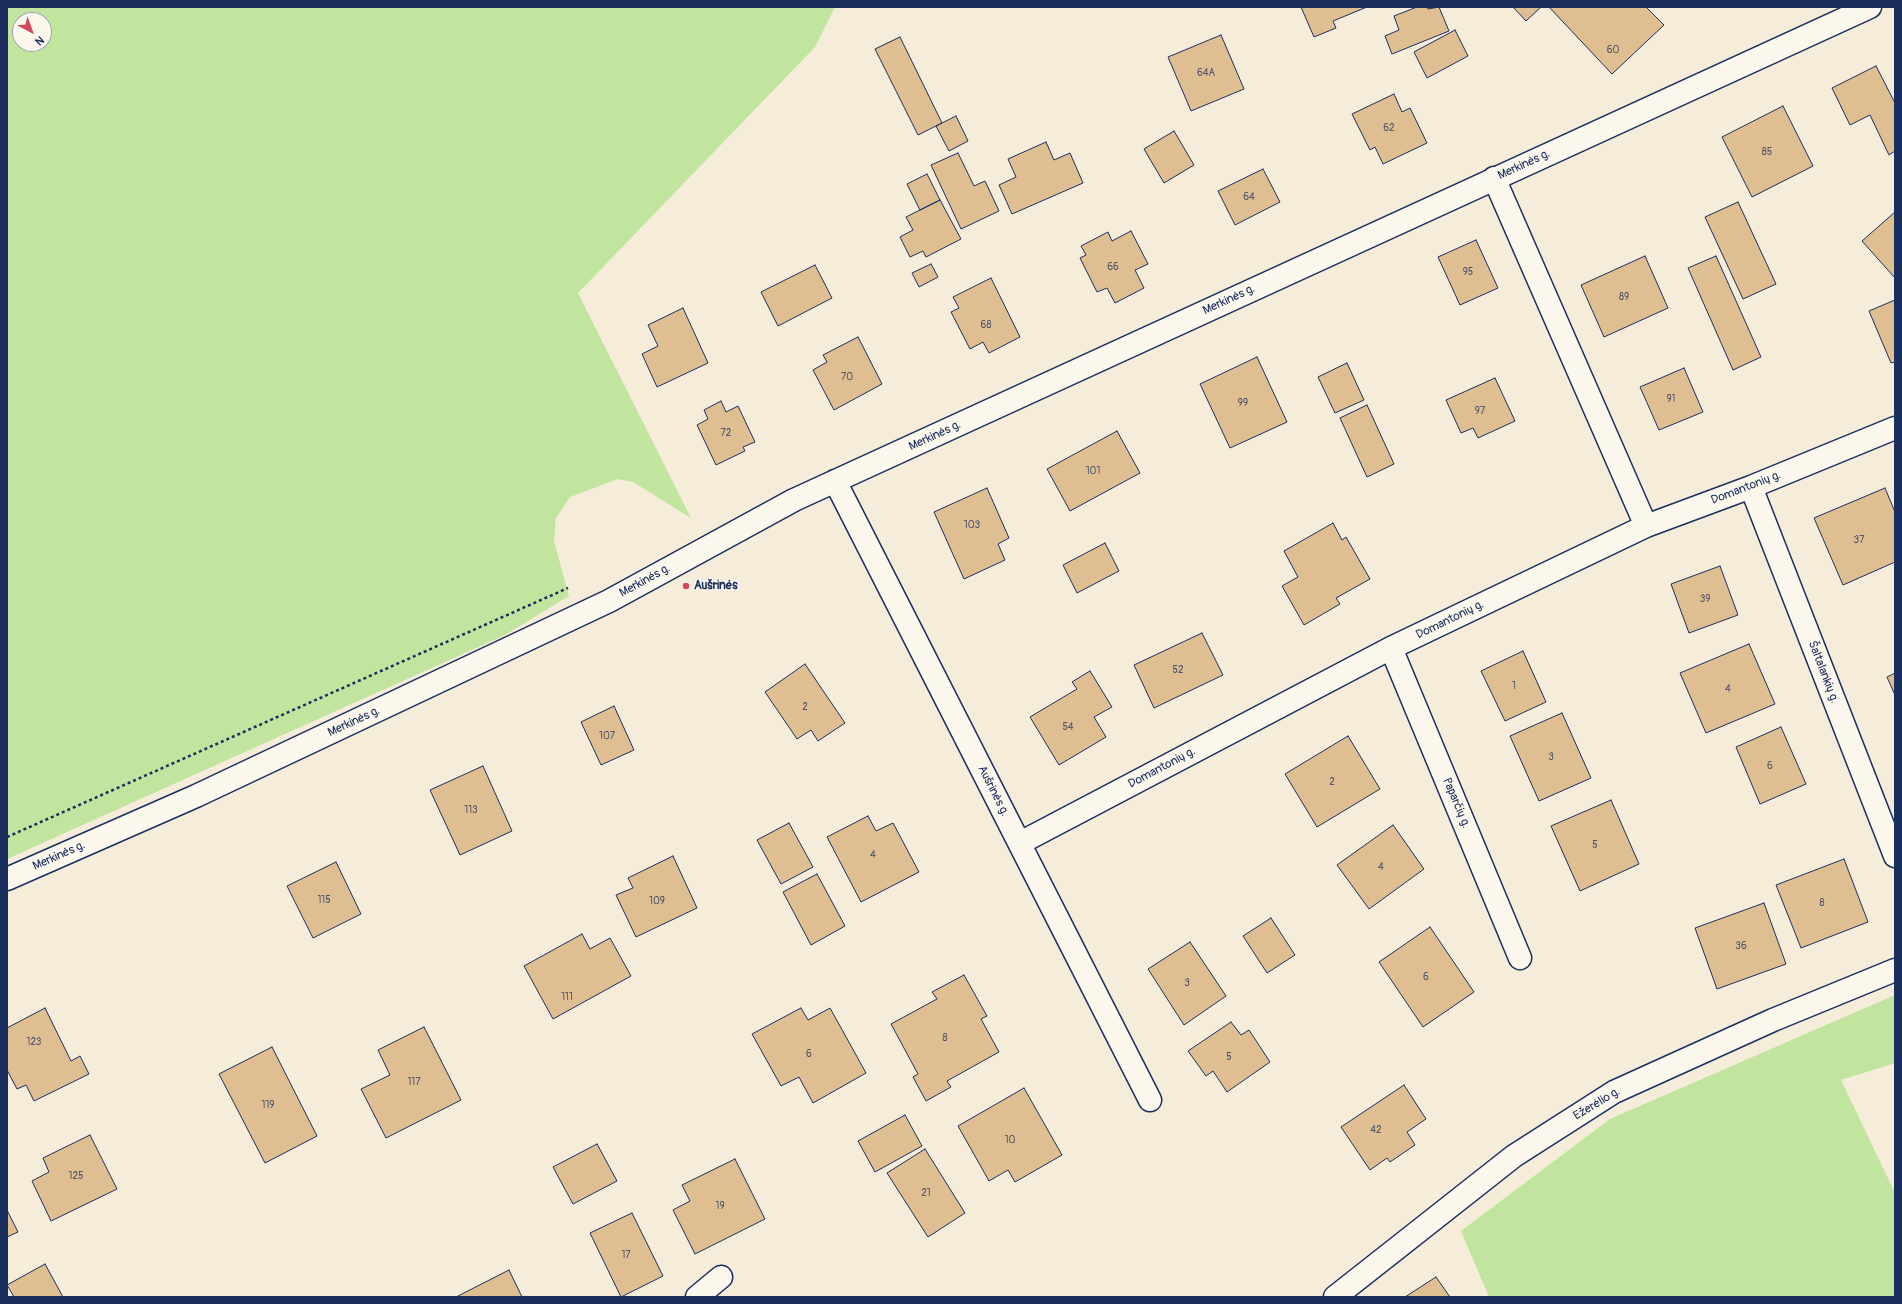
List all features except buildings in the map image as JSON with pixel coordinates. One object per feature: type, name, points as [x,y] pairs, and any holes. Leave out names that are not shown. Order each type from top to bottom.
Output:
[{"type":"street","name":"Merkinės g.","points":[[7,879],[196,796],[609,601],[794,500],[1870,7]]},
{"type":"street","points":[[1494,178],[1646,526]]},
{"type":"street","name":"Domantonių g.","points":[[1020,843],[1391,648],[1646,526],[1751,487],[1895,428]]},
{"type":"street","name":"Aušrinės g.","points":[[836,481],[1150,1100]]},
{"type":"street","name":"Šaltalankių g.","points":[[1751,487],[1895,856]]},
{"type":"street","name":"Paparčių g.","points":[[1391,648],[1520,958]]},
{"type":"street","name":"Ežerėlio g.","points":[[1335,1297],[1514,1156],[1614,1092],[1773,1020],[1895,970]]},
{"type":"street","points":[[697,1297],[722,1277]]},
{"type":"path","points":[[7,837],[569,587]]},
{"type":"green space","points":[[7,7],[835,7],[815,47],[578,293],[691,518],[633,482],[618,479],[570,497],[556,518],[554,541],[569,596],[505,635],[7,859]]},
{"type":"green space","points":[[1895,995],[1895,1063],[1841,1080],[1895,1193],[1895,1297],[1489,1297],[1461,1231],[1610,1119]]},
{"type":"place","name":"Aušrinės","points":[[686,586]]}]
